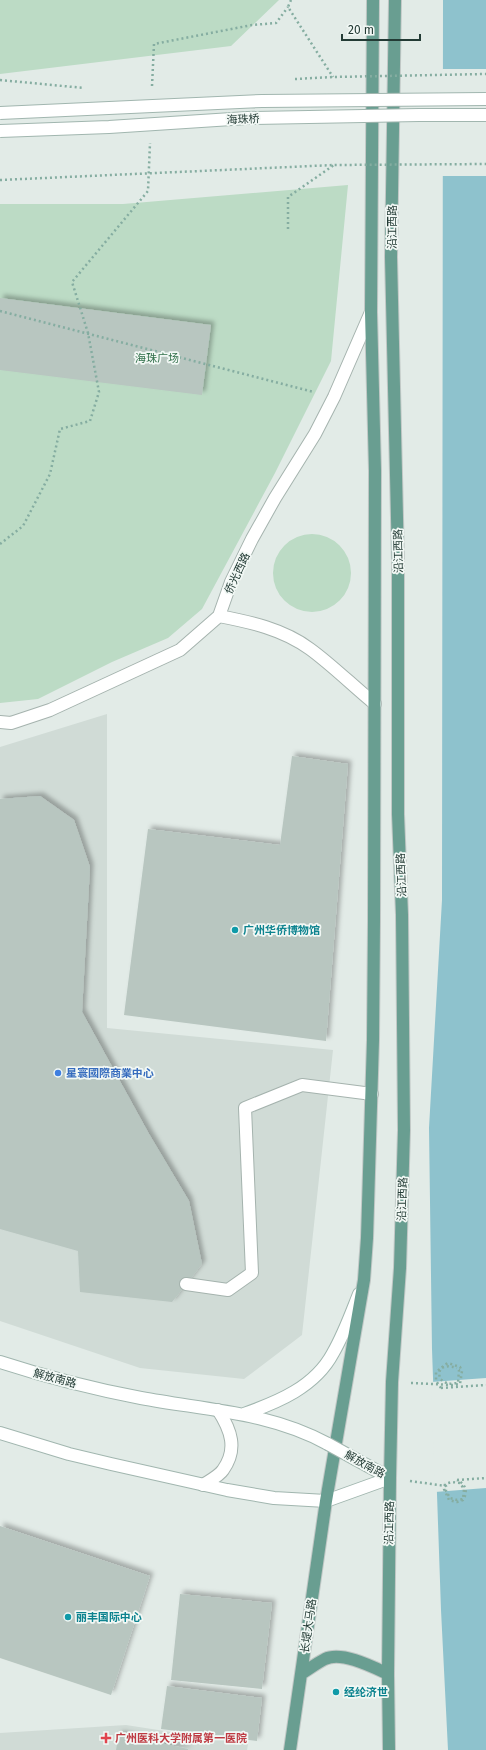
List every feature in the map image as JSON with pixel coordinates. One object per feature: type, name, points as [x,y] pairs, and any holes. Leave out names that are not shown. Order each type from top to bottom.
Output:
[{"type":"main road","name":"沿江西路","points":[[326,1501],[364,1280],[372,1094],[375,471],[371,312],[373,0]]},
{"type":"main road","name":"沿江西路","points":[[390,1750],[388,1674],[392,1382],[400,1268],[404,1130],[402,915],[398,814],[398,546],[391,257],[395,0]]},
{"type":"main road","name":"海珠桥","points":[[0,113],[262,101],[486,99]]},
{"type":"main road","name":"海珠桥","points":[[0,131],[109,127],[247,118],[419,115],[486,116]]},
{"type":"main road","name":"侨光西路","points":[[0,722],[11,723],[50,710],[180,650],[218,616],[231,582],[252,539],[275,498],[316,434],[334,397],[371,312]]},
{"type":"main road","points":[[218,616],[272,629],[310,649],[374,704]]},
{"type":"main road","points":[[186,1284],[228,1290],[252,1273],[246,1108],[302,1085],[372,1094]]},
{"type":"main road","points":[[244,1414],[274,1404],[300,1389],[318,1373],[333,1355],[344,1332],[364,1280]]},
{"type":"main road","name":"解放南路","points":[[0,1362],[64,1381],[105,1391],[244,1414],[276,1422],[315,1437],[390,1478]]},
{"type":"main road","points":[[203,1485],[222,1471],[232,1452],[233,1442],[228,1424],[218,1410]]},
{"type":"main road","name":"解放南路","points":[[0,1433],[69,1454],[203,1485],[274,1498],[326,1501],[390,1478]]},
{"type":"main road","name":"长堤大马路","points":[[290,1750],[326,1501]]},
{"type":"main road","points":[[301,1674],[326,1658],[340,1657],[362,1662],[388,1674]]},
{"type":"path","points":[[152,91],[154,44],[252,25],[276,23],[288,7],[291,0]]},
{"type":"path","points":[[288,7],[333,77],[486,74]]},
{"type":"path","points":[[0,544],[23,526],[50,474],[60,429],[90,421],[99,392],[88,334],[72,282],[148,191],[150,137]]},
{"type":"path","points":[[0,180],[334,165],[486,164]]},
{"type":"path","points":[[288,229],[288,197],[334,165]]},
{"type":"path","points":[[0,311],[334,397]]},
{"type":"path","points":[[392,1382],[452,1385],[460,1384],[462,1371],[460,1366],[448,1363],[441,1367],[438,1373],[440,1379],[448,1384],[458,1383],[459,1370],[451,1366],[442,1367],[436,1372],[436,1381],[441,1388],[486,1385]]},
{"type":"path","points":[[390,1478],[446,1486],[446,1491],[450,1498],[457,1500],[463,1499],[464,1489],[460,1483],[452,1482],[445,1484],[444,1489],[449,1500],[457,1502],[463,1500],[467,1494],[463,1483],[457,1480],[486,1478]]},
{"type":"shaded area","points":[[107,714],[107,1028],[333,1050],[302,1335],[244,1379],[140,1368],[0,1321],[0,747]]},
{"type":"shaded area","name":"广州医科大学附属第一医院","points":[[126,1725],[248,1744],[247,1750],[0,1750],[0,1733]]},
{"type":"green space","points":[[0,0],[279,0],[231,46],[0,74]]},
{"type":"green space","name":"海珠广场","points":[[348,185],[331,361],[275,473],[202,609],[168,638],[112,662],[38,699],[0,703],[0,204],[123,204]]},
{"type":"green space","points":[[312,534],[327,537],[340,545],[348,558],[351,573],[348,588],[340,601],[327,609],[312,612],[297,609],[284,601],[276,588],[273,573],[276,558],[284,545],[297,537]]},
{"type":"water","points":[[443,0],[486,0],[486,1750],[448,1750],[441,1610],[432,1349],[429,1128],[442,900]]},
{"type":"pier","points":[[441,69],[486,69],[486,176],[441,176]]},
{"type":"pier","points":[[486,1378],[486,1488],[435,1492],[431,1382]]},
{"type":"building","name":"海珠广场","points":[[0,298],[211,325],[202,395],[0,370]]},
{"type":"building","name":"广州华侨博物馆","points":[[292,756],[348,764],[326,1041],[124,1015],[148,829],[280,845]]},
{"type":"building","name":"星寰國際商業中心","points":[[40,796],[74,820],[90,867],[82,1012],[149,1134],[189,1201],[202,1264],[172,1302],[80,1292],[78,1251],[0,1229],[0,799]]},
{"type":"building","name":"丽丰国际中心","points":[[0,1526],[150,1576],[111,1695],[0,1658]]},
{"type":"building","points":[[180,1594],[272,1603],[262,1689],[171,1680]]},
{"type":"building","points":[[167,1686],[262,1698],[257,1741],[161,1729]]},
{"type":"building","points":[[119,1734],[188,1749],[188,1750],[116,1750]]},
{"type":"place","name":"广州华侨博物馆","points":[[235,930]]},
{"type":"place","name":"星寰國際商業中心","points":[[58,1073]]},
{"type":"place","name":"丽丰国际中心","points":[[68,1617]]},
{"type":"place","name":"经纶济世","points":[[336,1692]]},
{"type":"place","name":"广州医科大学附属第一医院","points":[[106,1738]]}]
